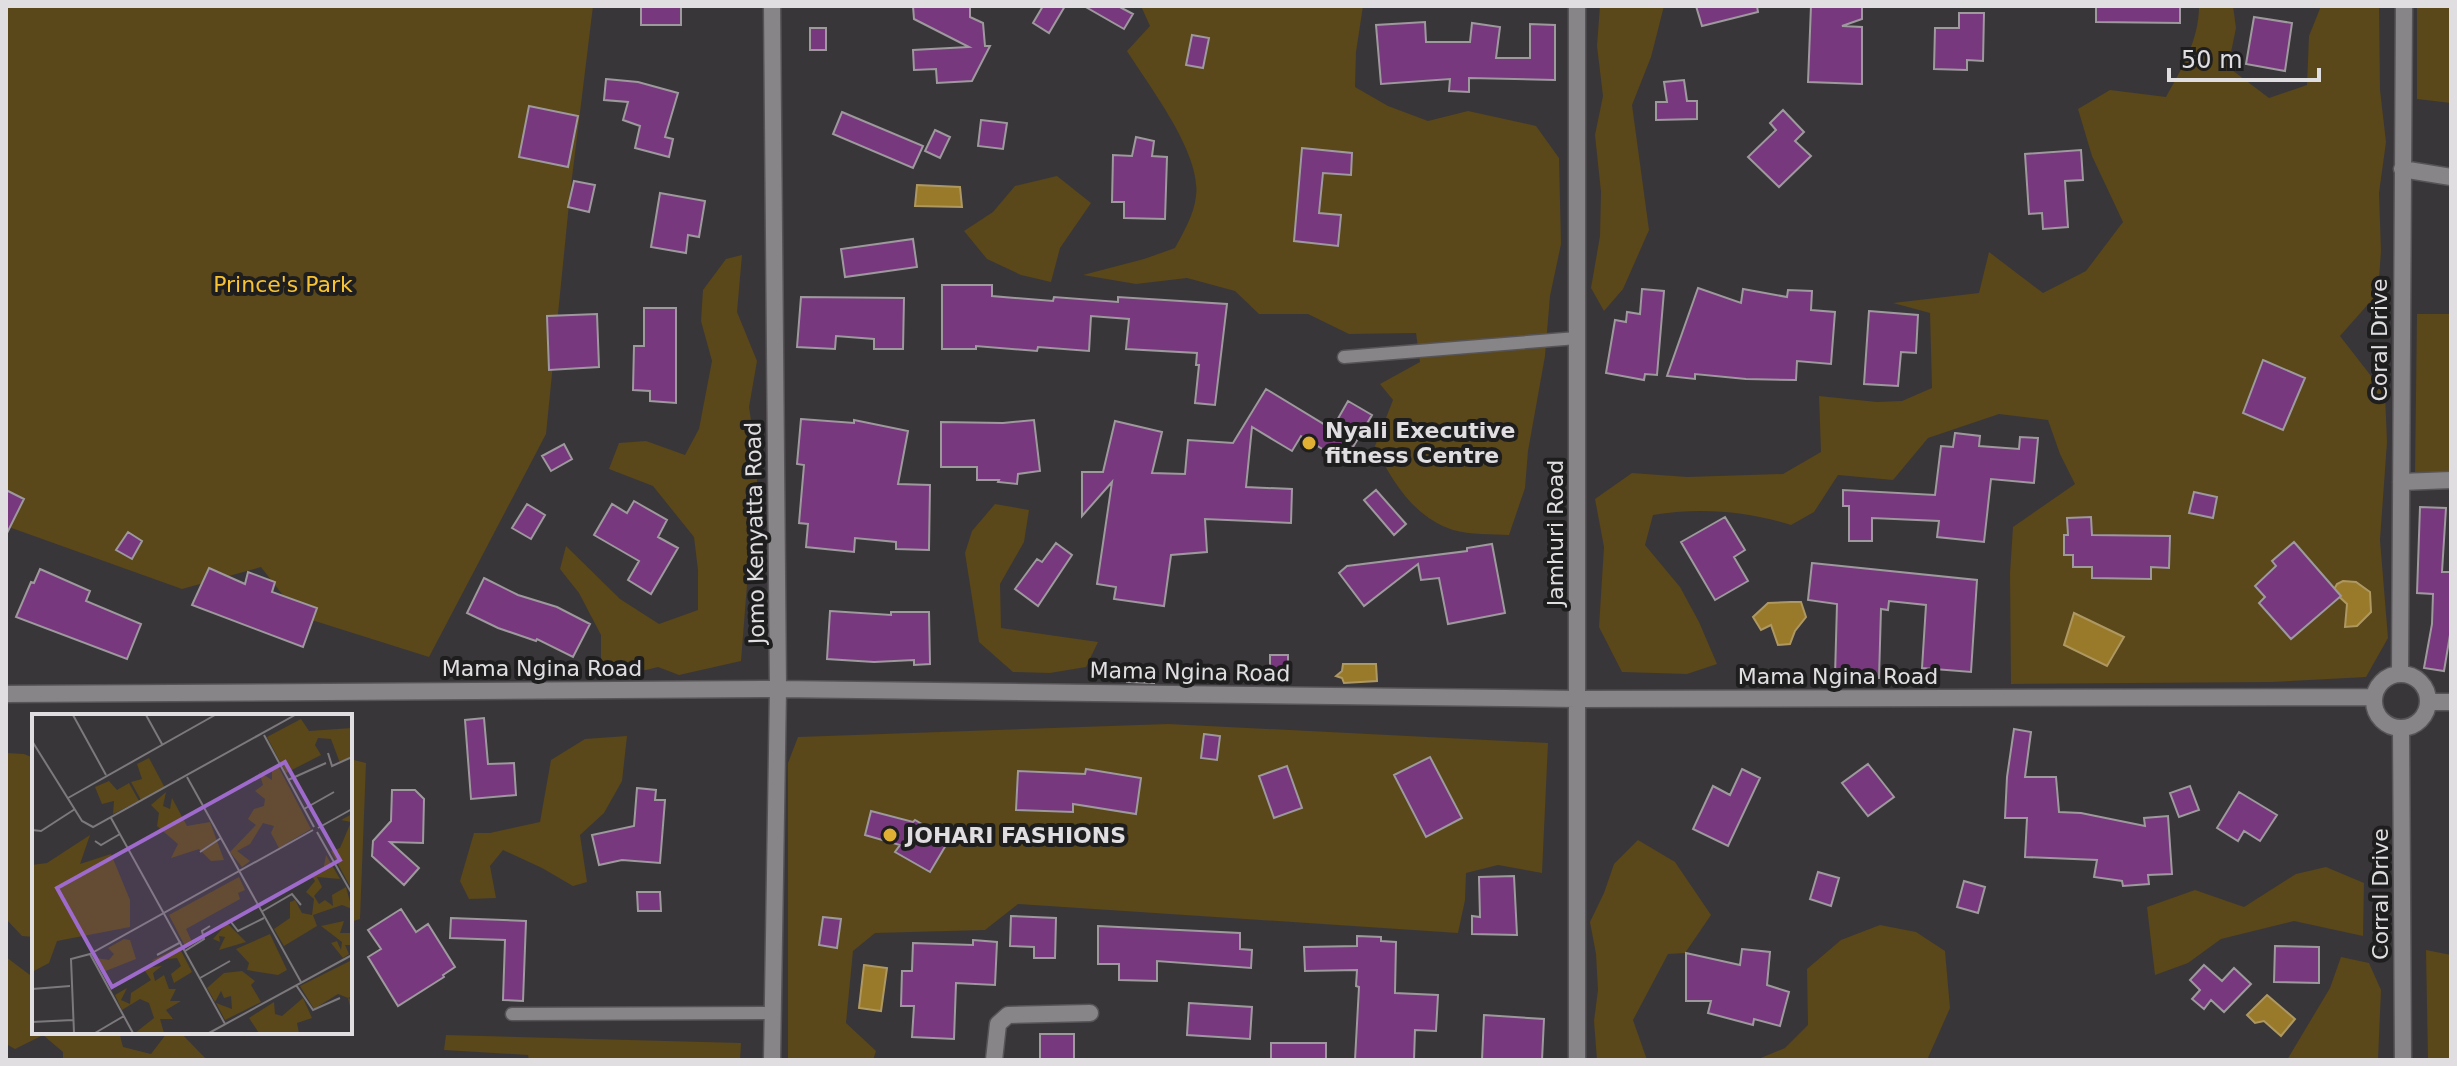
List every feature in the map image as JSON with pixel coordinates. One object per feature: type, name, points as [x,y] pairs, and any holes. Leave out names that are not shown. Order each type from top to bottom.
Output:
[{"type":"street","name":"Jomo Kenyatta Road","points":[[772,6],[778,689],[772,1060]]},
{"type":"street","name":"Jamhuri Road","points":[[1577,6],[1577,1060]]},
{"type":"street","name":"Coral Drive","points":[[2400,674],[2404,6]]},
{"type":"street","points":[[2402,169],[2451,177]]},
{"type":"street","points":[[2401,482],[2451,480]]},
{"type":"street","points":[[2400,674],[2417,679],[2423,685],[2428,702],[2423,717],[2409,727],[2401,728],[2384,722],[2378,714],[2374,697],[2383,681],[2400,674]]},
{"type":"street","name":"Mama Ngina Road","points":[[6,694],[778,689],[1576,699],[2374,697]]},
{"type":"street","points":[[2428,702],[2451,702]]},
{"type":"street","name":"Corral Drive","points":[[2401,728],[2403,1060]]},
{"type":"street","points":[[994,1060],[998,1024],[1008,1015],[1090,1013]]},
{"type":"lane","points":[[1344,357],[1577,338]]},
{"type":"lane","points":[[512,1014],[773,1013]]},
{"type":"green space","name":"Prince's Park","points":[[6,6],[593,6],[546,434],[429,657],[299,616],[261,567],[182,589],[6,526]]},
{"type":"green space","points":[[1141,6],[1363,6],[1356,52],[1355,87],[1388,106],[1428,121],[1468,111],[1536,126],[1559,158],[1561,244],[1550,296],[1545,356],[1528,451],[1525,488],[1509,535],[1460,532],[1439,524],[1406,497],[1375,446],[1393,400],[1380,384],[1420,362],[1416,333],[1349,334],[1308,314],[1259,314],[1235,291],[1187,278],[1136,284],[1083,275],[1175,248],[1195,203],[1196,179],[1183,141],[1127,51],[1150,26]]},
{"type":"green space","points":[[1600,6],[1664,6],[1651,57],[1632,105],[1649,230],[1623,289],[1604,311],[1591,288],[1600,236],[1601,192],[1595,135],[1603,96],[1597,46]]},
{"type":"green space","points":[[2199,6],[2233,6],[2236,28],[2228,67],[2269,98],[2307,85],[2309,36],[2321,6],[2379,6],[2380,90],[2386,142],[2379,193],[2381,251],[2378,293],[2340,336],[2385,394],[2387,442],[2380,540],[2388,638],[2366,677],[2272,682],[2011,684],[2010,573],[2013,527],[2075,484],[2048,420],[1999,414],[1928,438],[1893,480],[1838,475],[1814,512],[1791,525],[1757,516],[1723,512],[1688,511],[1653,515],[1645,545],[1680,587],[1717,664],[1687,674],[1622,672],[1599,627],[1604,547],[1595,499],[1632,473],[1687,477],[1783,474],[1821,452],[1819,396],[1877,402],[1902,401],[1932,388],[1930,313],[1893,303],[1979,293],[1989,252],[2043,293],[2086,271],[2123,222],[2092,156],[2078,109],[2110,90],[2166,97],[2193,42]]},
{"type":"green space","points":[[2417,6],[2451,6],[2451,103],[2417,99]]},
{"type":"green space","points":[[1057,176],[1091,203],[1060,248],[1051,282],[1021,275],[987,259],[964,231],[993,212],[1015,186]]},
{"type":"green space","points":[[742,255],[737,312],[757,361],[749,407],[757,461],[757,504],[741,661],[679,675],[658,667],[609,679],[601,663],[601,635],[579,593],[560,569],[566,546],[620,599],[659,624],[698,610],[694,537],[653,486],[609,469],[619,443],[646,441],[685,455],[699,429],[712,361],[701,321],[703,290],[726,259]]},
{"type":"green space","points":[[2417,314],[2451,314],[2451,474],[2415,474]]},
{"type":"green space","points":[[995,504],[1029,510],[1024,542],[1000,584],[1001,628],[1098,642],[1086,667],[1050,673],[1013,672],[979,642],[965,553],[972,531]]},
{"type":"green space","points":[[1168,724],[1548,743],[1542,873],[1498,865],[1466,873],[1465,900],[1458,933],[1018,904],[985,930],[875,933],[853,951],[846,1023],[876,1051],[873,1060],[788,1060],[788,763],[798,737]]},
{"type":"green space","points":[[627,736],[622,781],[604,813],[580,835],[587,882],[573,886],[503,850],[490,866],[496,898],[469,899],[460,881],[474,833],[490,833],[540,822],[551,760],[585,739]]},
{"type":"green space","points":[[6,753],[32,757],[32,937],[22,936],[6,919]]},
{"type":"green space","points":[[352,760],[366,763],[360,919],[352,921]]},
{"type":"green space","points":[[1638,840],[1675,862],[1711,915],[1685,953],[1668,954],[1633,1020],[1647,1060],[1597,1060],[1594,1021],[1598,990],[1590,922],[1614,864]]},
{"type":"green space","points":[[2326,867],[2364,883],[2363,936],[2294,921],[2221,939],[2188,963],[2155,975],[2147,907],[2195,890],[2244,907],[2296,874]]},
{"type":"green space","points":[[1880,925],[1916,932],[1945,951],[1950,1008],[1927,1060],[1756,1060],[1785,1048],[1808,1025],[1807,969],[1841,940]]},
{"type":"green space","points":[[2426,950],[2451,955],[2451,1060],[2428,1060]]},
{"type":"green space","points":[[6,957],[32,976],[32,1034],[120,1034],[123,1047],[151,1054],[166,1034],[182,1034],[207,1060],[63,1060],[63,1052],[43,1035],[15,1049],[6,1044]]},
{"type":"green space","points":[[2341,957],[2369,963],[2381,990],[2378,1060],[2287,1060],[2330,988]]},
{"type":"green space","points":[[446,1035],[741,1043],[740,1060],[529,1060],[528,1055],[444,1050]]},
{"type":"shaded area","points":[[917,185],[960,187],[962,207],[915,206]]},
{"type":"shaded area","points":[[2343,581],[2356,582],[2370,592],[2371,612],[2357,626],[2345,627],[2347,604],[2333,591]]},
{"type":"shaded area","points":[[1801,602],[1806,617],[1790,644],[1778,645],[1771,625],[1761,630],[1753,617],[1768,603]]},
{"type":"shaded area","points":[[2074,613],[2124,637],[2107,666],[2064,645]]},
{"type":"shaded area","points":[[1343,664],[1376,664],[1377,681],[1344,683],[1342,678],[1336,676],[1342,671]]},
{"type":"shaded area","points":[[864,965],[887,968],[881,1011],[859,1008]]},
{"type":"shaded area","points":[[2267,995],[2295,1019],[2281,1036],[2264,1021],[2255,1023],[2247,1015]]},
{"type":"building","points":[[641,6],[681,6],[681,25],[641,25]]},
{"type":"building","points":[[913,6],[970,6],[970,17],[983,23],[985,46],[990,46],[972,81],[937,83],[936,69],[914,70],[913,50],[969,47],[914,19]]},
{"type":"building","points":[[1043,6],[1065,6],[1049,33],[1033,23]]},
{"type":"building","points":[[1084,6],[1118,6],[1133,14],[1124,29]]},
{"type":"building","points":[[1696,6],[1757,6],[1758,12],[1702,26]]},
{"type":"building","points":[[1811,6],[1862,6],[1862,19],[1842,26],[1862,27],[1862,84],[1808,82]]},
{"type":"building","points":[[2096,6],[2180,6],[2180,23],[2096,22]]},
{"type":"building","points":[[1959,13],[1984,13],[1983,61],[1967,60],[1967,70],[1934,69],[1935,28],[1959,28]]},
{"type":"building","points":[[2254,17],[2292,23],[2285,71],[2246,64]]},
{"type":"building","points":[[1425,22],[1426,42],[1470,42],[1472,23],[1500,27],[1496,58],[1530,58],[1530,24],[1555,25],[1555,80],[1469,78],[1469,92],[1449,91],[1450,79],[1381,84],[1376,25]]},
{"type":"building","points":[[810,28],[826,28],[826,50],[810,50]]},
{"type":"building","points":[[1192,35],[1209,38],[1203,68],[1186,65]]},
{"type":"building","points":[[606,79],[638,82],[678,93],[665,137],[673,139],[669,157],[635,148],[640,126],[623,120],[628,102],[604,100]]},
{"type":"building","points":[[1684,80],[1687,101],[1697,101],[1697,119],[1656,120],[1656,102],[1667,102],[1664,82]]},
{"type":"building","points":[[529,106],[578,116],[568,167],[519,157]]},
{"type":"building","points":[[1783,110],[1804,132],[1795,141],[1811,156],[1779,187],[1748,157],[1776,130],[1770,123]]},
{"type":"building","points":[[842,112],[923,146],[913,168],[833,134]]},
{"type":"building","points":[[981,120],[1007,123],[1003,149],[978,146]]},
{"type":"building","points":[[935,130],[950,137],[940,158],[925,151]]},
{"type":"building","points":[[1136,137],[1154,141],[1152,156],[1167,157],[1165,219],[1124,218],[1124,202],[1112,202],[1113,155],[1132,156]]},
{"type":"building","points":[[1302,148],[1352,153],[1351,175],[1323,173],[1319,213],[1341,215],[1338,246],[1294,241]]},
{"type":"building","points":[[2081,150],[2083,180],[2065,181],[2068,227],[2043,229],[2042,213],[2029,214],[2025,154]]},
{"type":"building","points":[[574,181],[595,185],[589,212],[568,207]]},
{"type":"building","points":[[660,193],[705,201],[699,237],[688,235],[686,253],[651,247]]},
{"type":"building","points":[[913,239],[917,267],[845,277],[841,249]]},
{"type":"building","points":[[942,285],[992,285],[992,296],[1053,301],[1054,297],[1118,302],[1118,297],[1227,304],[1215,405],[1195,403],[1199,365],[1196,365],[1197,353],[1126,349],[1129,319],[1091,316],[1089,351],[976,346],[976,349],[942,349]]},
{"type":"building","points":[[1698,288],[1741,303],[1743,289],[1787,297],[1788,290],[1812,291],[1811,310],[1835,312],[1831,364],[1797,361],[1796,380],[1695,374],[1695,379],[1667,376]]},
{"type":"building","points":[[1642,289],[1664,291],[1657,375],[1645,374],[1644,380],[1606,373],[1615,320],[1626,322],[1627,312],[1640,314]]},
{"type":"building","points":[[801,297],[904,298],[903,349],[874,349],[874,339],[836,336],[835,349],[797,347]]},
{"type":"building","points":[[644,308],[676,308],[676,403],[650,401],[650,391],[633,390],[634,346],[644,346]]},
{"type":"building","points":[[1869,311],[1918,315],[1916,353],[1901,352],[1898,386],[1864,384]]},
{"type":"building","points":[[597,314],[599,367],[549,370],[547,316]]},
{"type":"building","points":[[2263,360],[2305,378],[2283,430],[2243,413]]},
{"type":"building","points":[[1266,389],[1332,429],[1348,401],[1372,415],[1344,462],[1301,436],[1292,451],[1252,427],[1246,487],[1292,489],[1291,523],[1205,519],[1207,552],[1171,555],[1164,606],[1114,599],[1116,587],[1097,584],[1112,482],[1082,516],[1082,472],[1103,472],[1115,421],[1162,432],[1152,473],[1185,474],[1188,440],[1233,443]]},
{"type":"building","points":[[801,419],[854,423],[854,420],[908,431],[898,484],[930,485],[929,550],[896,549],[896,542],[855,538],[854,552],[806,547],[808,524],[799,523],[804,465],[797,464]]},
{"type":"building","points":[[1034,420],[1040,471],[1018,474],[1017,484],[977,480],[977,467],[941,467],[941,422]]},
{"type":"building","points":[[1955,433],[1980,436],[1979,446],[2019,449],[2020,437],[2038,438],[2034,483],[1991,479],[1984,542],[1937,537],[1939,521],[1872,518],[1872,541],[1849,541],[1849,506],[1843,506],[1843,490],[1935,495],[1941,446],[1953,447]]},
{"type":"building","points":[[564,444],[572,459],[551,471],[542,456]]},
{"type":"building","points":[[6,490],[24,499],[6,535]]},
{"type":"building","points":[[1376,490],[1406,524],[1394,535],[1364,500]]},
{"type":"building","points":[[2194,492],[2217,497],[2213,518],[2189,513]]},
{"type":"building","points":[[634,501],[667,520],[658,537],[678,548],[651,594],[628,580],[639,561],[594,535],[612,504],[627,513]]},
{"type":"building","points":[[527,504],[545,515],[531,539],[512,528]]},
{"type":"building","points":[[2420,507],[2446,508],[2442,572],[2451,572],[2451,629],[2444,671],[2424,668],[2432,624],[2433,594],[2417,593]]},
{"type":"building","points":[[1725,517],[1745,550],[1734,557],[1748,581],[1715,600],[1681,542]]},
{"type":"building","points":[[2091,517],[2092,535],[2170,536],[2169,568],[2151,567],[2151,579],[2092,578],[2092,567],[2073,567],[2073,555],[2064,555],[2067,518]]},
{"type":"building","points":[[128,532],[142,541],[132,559],[116,550]]},
{"type":"building","points":[[2294,542],[2341,596],[2291,639],[2259,603],[2265,597],[2255,586],[2276,566],[2272,561]]},
{"type":"building","points":[[1056,543],[1072,555],[1038,606],[1015,589],[1037,559],[1042,562]]},
{"type":"building","points":[[1492,544],[1505,613],[1448,624],[1439,578],[1421,580],[1418,564],[1364,606],[1339,573],[1347,566],[1467,551],[1467,548]]},
{"type":"building","points":[[1812,563],[1977,580],[1971,672],[1922,668],[1926,605],[1889,601],[1888,610],[1881,609],[1879,678],[1835,676],[1837,604],[1808,600]]},
{"type":"building","points":[[209,568],[245,584],[248,572],[275,582],[272,592],[317,608],[303,647],[192,605]]},
{"type":"building","points":[[40,569],[90,591],[86,601],[141,624],[127,659],[16,617]]},
{"type":"building","points":[[484,578],[518,595],[557,607],[590,624],[573,657],[537,639],[498,628],[467,613]]},
{"type":"building","points":[[830,611],[891,615],[891,612],[929,612],[930,664],[914,665],[914,660],[874,662],[827,659]]},
{"type":"building","points":[[1270,655],[1288,655],[1288,682],[1270,682]]},
{"type":"building","points":[[1128,667],[1154,668],[1154,683],[1127,682]]},
{"type":"building","points":[[484,718],[488,764],[514,763],[516,795],[471,799],[465,720]]},
{"type":"building","points":[[2014,729],[2031,732],[2025,777],[2056,777],[2059,812],[2081,813],[2145,826],[2144,818],[2168,816],[2172,874],[2148,875],[2149,884],[2123,886],[2122,881],[2094,877],[2097,860],[2025,857],[2027,818],[2005,818]]},
{"type":"building","points":[[1204,734],[1220,736],[1217,760],[1201,758]]},
{"type":"building","points":[[1430,757],[1462,818],[1426,837],[1394,775]]},
{"type":"building","points":[[1868,764],[1894,797],[1868,816],[1842,783]]},
{"type":"building","points":[[1287,766],[1302,808],[1274,818],[1259,776]]},
{"type":"building","points":[[1086,769],[1141,778],[1136,814],[1073,804],[1073,812],[1016,810],[1018,771],[1085,774]]},
{"type":"building","points":[[1742,769],[1760,778],[1728,846],[1693,829],[1713,786],[1730,795]]},
{"type":"building","points":[[2190,786],[2199,810],[2179,817],[2170,793]]},
{"type":"building","points":[[637,788],[656,790],[655,800],[665,800],[660,863],[622,860],[599,865],[592,835],[634,826]]},
{"type":"building","points":[[392,790],[415,790],[424,799],[423,843],[390,842],[419,868],[404,885],[372,856],[373,841],[391,821]]},
{"type":"building","points":[[2239,792],[2277,815],[2260,841],[2244,831],[2238,841],[2217,828]]},
{"type":"building","points":[[871,811],[915,820],[949,840],[930,872],[895,852],[900,845],[865,835]]},
{"type":"building","points":[[1818,872],[1839,878],[1831,906],[1810,899]]},
{"type":"building","points":[[1514,876],[1517,935],[1472,934],[1472,916],[1480,917],[1479,877]]},
{"type":"building","points":[[1964,881],[1985,887],[1978,913],[1957,907]]},
{"type":"building","points":[[637,892],[660,892],[661,911],[638,911]]},
{"type":"building","points":[[401,909],[416,932],[428,924],[455,967],[398,1006],[368,957],[381,949],[368,930]]},
{"type":"building","points":[[1011,916],[1056,918],[1055,958],[1034,958],[1034,947],[1010,946]]},
{"type":"building","points":[[823,917],[841,919],[837,948],[819,945]]},
{"type":"building","points":[[451,918],[526,921],[523,1001],[503,1000],[505,940],[450,938]]},
{"type":"building","points":[[1098,926],[1240,933],[1240,949],[1252,950],[1251,968],[1157,961],[1157,981],[1119,980],[1119,964],[1098,964]]},
{"type":"building","points":[[1357,936],[1381,937],[1381,941],[1396,942],[1395,993],[1438,995],[1436,1031],[1415,1030],[1414,1060],[1355,1060],[1357,970],[1305,971],[1304,947],[1357,946]]},
{"type":"building","points":[[973,940],[997,942],[995,985],[956,983],[954,1039],[912,1037],[914,1006],[901,1006],[902,971],[912,971],[913,943],[973,945]]},
{"type":"building","points":[[2275,946],[2319,947],[2319,983],[2274,982]]},
{"type":"building","points":[[1742,949],[1770,952],[1767,985],[1789,992],[1780,1026],[1754,1019],[1753,1025],[1708,1013],[1711,1001],[1686,1001],[1686,953],[1740,965]]},
{"type":"building","points":[[2204,965],[2222,981],[2234,968],[2251,984],[2224,1012],[2211,1000],[2204,1009],[2192,999],[2200,990],[2190,980]]},
{"type":"building","points":[[1189,1003],[1252,1007],[1250,1039],[1187,1035]]},
{"type":"building","points":[[1484,1015],[1544,1019],[1542,1060],[1482,1060]]},
{"type":"building","points":[[1040,1034],[1074,1034],[1074,1060],[1040,1060]]},
{"type":"building","points":[[1271,1043],[1326,1043],[1326,1059],[1271,1059]]},
{"type":"place","name":"Nyali Executive fitness Centre","points":[[1309,443]]},
{"type":"place","name":"JOHARI FASHIONS","points":[[890,835]]}]
